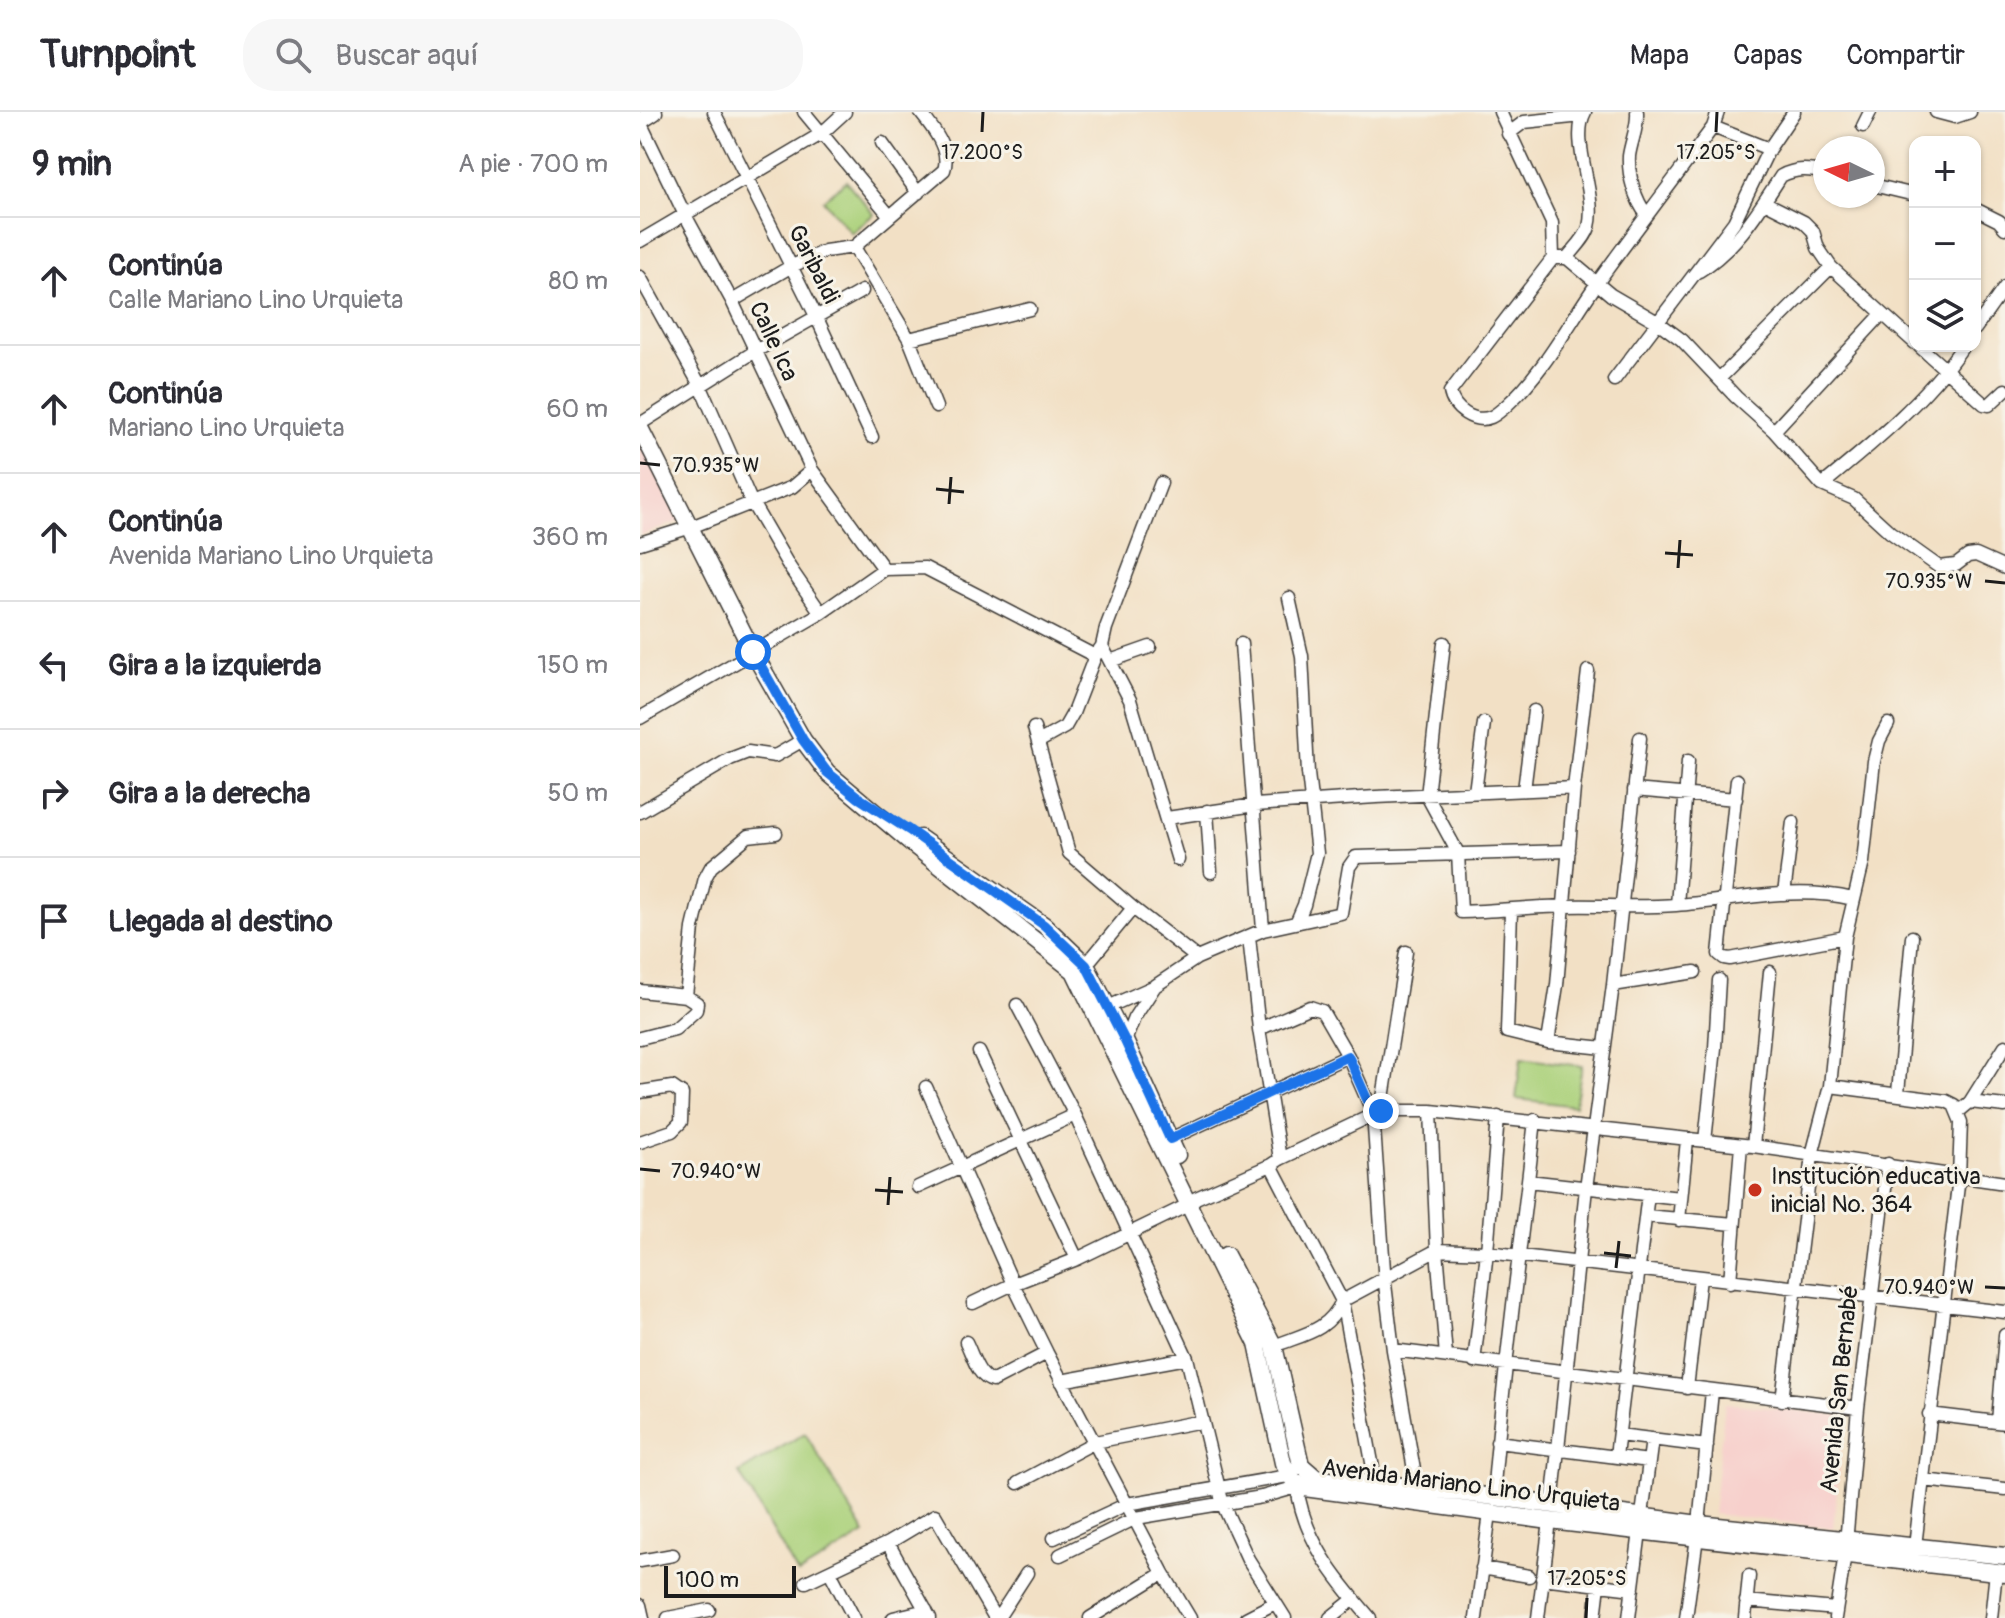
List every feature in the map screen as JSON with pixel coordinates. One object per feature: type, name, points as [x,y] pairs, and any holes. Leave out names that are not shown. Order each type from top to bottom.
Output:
[{"type":"main road","points":[[640,122],[654,112]]},
{"type":"main road","points":[[640,426],[753,652],[803,740],[827,772],[859,798]]},
{"type":"main road","name":"Avenida Mariano Lino Urquieta","points":[[859,798],[1044,925],[1086,965],[1170,1139],[1193,1201],[1257,1344],[1283,1463],[1298,1475],[1417,1487],[1491,1505]]},
{"type":"main road","name":"Avenida Mariano Lino Urquieta","points":[[859,798],[916,847],[1074,971],[1193,1201],[1274,1346],[1298,1475]]},
{"type":"main road","name":"Avenida Mariano Lino Urquieta","points":[[1298,1475],[1551,1513],[1845,1547],[2000,1572]]},
{"type":"main road","name":"Avenida Mariano Lino Urquieta","points":[[1845,1547],[1915,1546],[2005,1556]]},
{"type":"street","name":"Garibaldi","points":[[714,112],[816,316],[872,437]]},
{"type":"street","points":[[804,112],[889,215]]},
{"type":"street","points":[[640,241],[821,134],[845,112]]},
{"type":"street","points":[[732,301],[790,267],[825,251],[854,247],[946,165],[934,130],[920,112]]},
{"type":"street","points":[[1500,112],[1552,223],[1553,258],[1450,392],[1451,399],[1464,413],[1481,419],[1493,417],[1516,397],[1559,346],[1598,282],[1713,127],[1718,112]]},
{"type":"street","points":[[1637,112],[1629,157],[1636,199],[1647,215]]},
{"type":"street","points":[[1614,380],[1734,222],[1769,149],[1794,112]]},
{"type":"street","points":[[1863,126],[1870,112]]},
{"type":"street","points":[[1936,112],[1955,117],[1970,112]]},
{"type":"street","points":[[1508,134],[1524,122],[1584,114],[1582,139],[1590,224],[1567,258]]},
{"type":"street","name":"Calle Ica","points":[[640,122],[684,213],[732,301],[812,470],[884,569]]},
{"type":"street","points":[[1713,127],[1769,149]]},
{"type":"street","points":[[882,143],[918,193]]},
{"type":"street","points":[[1695,273],[1713,263],[1764,202],[1781,176],[1791,170],[1813,170]]},
{"type":"street","points":[[1885,188],[1909,194]]},
{"type":"street","points":[[1764,202],[1804,222],[1813,231],[1818,248],[1831,267],[1909,337]]},
{"type":"street","points":[[1981,212],[1999,221],[2005,228]]},
{"type":"street","points":[[854,247],[909,339],[936,407]]},
{"type":"street","points":[[1553,258],[1567,258],[1611,295],[1682,340],[1736,397],[1774,431],[1822,485],[1854,499],[1890,532],[1939,567],[1956,565],[1968,556],[1976,555],[2005,568]]},
{"type":"street","points":[[1720,378],[1831,267]]},
{"type":"street","points":[[640,277],[701,387],[751,501],[790,568],[821,613]]},
{"type":"street","points":[[1981,321],[2005,287]]},
{"type":"street","points":[[640,426],[754,352],[862,291]]},
{"type":"street","points":[[909,339],[1030,309]]},
{"type":"street","points":[[1774,431],[1882,314]]},
{"type":"street","points":[[1926,352],[1984,404],[1989,405],[2005,390]]},
{"type":"street","points":[[1822,485],[1871,444],[1947,370],[1959,352]]},
{"type":"street","points":[[640,543],[691,527],[792,487],[812,470]]},
{"type":"street","points":[[1038,742],[1065,727],[1073,713],[1161,483]]},
{"type":"street","points":[[642,712],[821,613],[884,569],[925,568],[1098,651],[1110,661],[1130,700],[1178,860]]},
{"type":"street","points":[[1289,598],[1302,656],[1308,773],[1317,853],[1297,921]]},
{"type":"street","points":[[1444,643],[1427,796],[1458,853],[1461,912],[1564,906],[1677,905],[1784,894],[1823,893],[1853,899]]},
{"type":"street","points":[[1241,644],[1263,930]]},
{"type":"street","points":[[1110,661],[1150,647]]},
{"type":"street","points":[[1548,1042],[1588,671]]},
{"type":"street","points":[[1524,790],[1534,711]]},
{"type":"street","points":[[1475,792],[1484,723]]},
{"type":"street","points":[[1782,1400],[1812,1155],[1830,1086],[1845,937],[1865,848],[1874,761],[1879,741],[1888,724]]},
{"type":"street","points":[[1034,728],[1069,853],[1197,958]]},
{"type":"street","points":[[1538,1618],[1536,1577],[1551,1513],[1640,738]]},
{"type":"street","points":[[640,812],[730,759],[748,752],[775,756],[803,740]]},
{"type":"street","points":[[1677,905],[1688,761]]},
{"type":"street","points":[[1737,780],[1719,954],[1724,958],[1845,937]]},
{"type":"street","points":[[1167,818],[1255,805],[1574,788]]},
{"type":"street","points":[[1634,790],[1736,799]]},
{"type":"street","points":[[1207,811],[1211,872]]},
{"type":"street","points":[[1784,894],[1793,822]]},
{"type":"street","points":[[686,996],[693,928],[705,878],[711,867],[748,836],[776,833]]},
{"type":"street","points":[[1108,1007],[1155,986],[1197,958],[1263,930],[1341,913],[1349,867],[1356,857],[1569,851]]},
{"type":"street","points":[[1086,965],[1133,908]]},
{"type":"street","points":[[1511,911],[1505,1028],[1509,1034],[1604,1048]]},
{"type":"street","points":[[1249,937],[1276,1162],[1342,1301],[1376,1484]]},
{"type":"street","points":[[1898,1093],[1912,937]]},
{"type":"street","points":[[1406,952],[1377,1112],[1384,1277],[1393,1350],[1417,1487]]},
{"type":"street","points":[[1613,985],[1695,972]]},
{"type":"street","points":[[1730,1282],[1734,1224],[1770,972]]},
{"type":"street","points":[[1705,1141],[1719,980]]},
{"type":"street","points":[[1125,1041],[1134,1018],[1155,986]]},
{"type":"street","points":[[640,991],[686,996],[697,1003],[696,1010],[675,1029],[640,1038]]},
{"type":"street","points":[[1017,1005],[1075,1115],[1187,1358],[1223,1505],[1248,1559],[1285,1618]]},
{"type":"street","points":[[1259,1029],[1314,1007],[1325,1015],[1377,1112]]},
{"type":"street","points":[[1958,1112],[1970,1102],[2005,1046]]},
{"type":"street","points":[[979,1052],[1077,1259]]},
{"type":"street","points":[[1170,1139],[1348,1056]]},
{"type":"street","points":[[1830,1086],[1946,1101],[1954,1105],[1961,1122],[1959,1177],[1915,1546]]},
{"type":"street","points":[[640,1092],[672,1087],[682,1094],[681,1122],[672,1131],[640,1142]]},
{"type":"street","points":[[926,1087],[1047,1353],[1190,1618]]},
{"type":"street","points":[[1970,1102],[2005,1106]]},
{"type":"street","points":[[1431,1111],[1437,1250],[1446,1356]]},
{"type":"street","points":[[973,1303],[1131,1234],[1377,1112],[1431,1111],[1535,1120],[1747,1145],[2005,1183]]},
{"type":"street","points":[[918,1187],[1075,1115]]},
{"type":"street","points":[[1474,1362],[1498,1117]]},
{"type":"street","points":[[1476,1618],[1535,1120]]},
{"type":"street","points":[[1679,1220],[1687,1140]]},
{"type":"street","name":"Avenida San Bernabé","points":[[1835,1614],[1888,1164]]},
{"type":"street","points":[[1528,1181],[1680,1198]]},
{"type":"street","points":[[1616,1456],[1648,1194]]},
{"type":"street","points":[[1646,1216],[1734,1224]]},
{"type":"street","points":[[1274,1346],[1324,1326],[1334,1317],[1342,1301],[1437,1250],[1487,1252],[2005,1312]]},
{"type":"street","points":[[1687,1388],[1700,1278]]},
{"type":"street","points":[[1929,1414],[2002,1422],[2005,1335]]},
{"type":"street","points":[[966,1342],[987,1381],[993,1381],[1047,1353]]},
{"type":"street","points":[[1393,1350],[1566,1374],[1858,1408]]},
{"type":"street","points":[[1061,1381],[1187,1358]]},
{"type":"street","points":[[1686,1618],[1712,1391]]},
{"type":"street","points":[[1018,1483],[1095,1442],[1202,1421]]},
{"type":"street","points":[[1619,1435],[1707,1446]]},
{"type":"street","points":[[1629,1618],[1652,1439]]},
{"type":"street","points":[[1497,1442],[1649,1461]]},
{"type":"street","points":[[1054,1538],[1127,1504],[1298,1475]]},
{"type":"street","points":[[1060,1555],[1136,1518],[1223,1505],[1298,1475]]},
{"type":"street","points":[[1298,1475],[1300,1512],[1311,1539],[1370,1618]]},
{"type":"street","points":[[1923,1480],[2005,1489]]},
{"type":"street","points":[[806,1582],[888,1543],[935,1515],[997,1618],[1027,1573]]},
{"type":"street","points":[[888,1543],[928,1614],[893,1618]]},
{"type":"street","points":[[640,1561],[673,1555]]},
{"type":"street","points":[[1482,1568],[1633,1589]]},
{"type":"street","points":[[830,1572],[854,1618]]},
{"type":"street","points":[[1991,1618],[2000,1572]]},
{"type":"street","points":[[1090,1618],[1163,1573]]},
{"type":"street","points":[[1745,1618],[1749,1576]]},
{"type":"street","points":[[1596,1618],[1599,1585]]},
{"type":"street","points":[[1330,1618],[1354,1599]]},
{"type":"street","points":[[1746,1601],[1778,1612],[1835,1614]]},
{"type":"street","points":[[1246,1618],[1275,1603]]},
{"type":"street","points":[[640,1605],[643,1618]]},
{"type":"street","points":[[668,1618],[709,1610]]},
{"type":"shaded area","points":[[640,433],[685,519],[640,536]]},
{"type":"shaded area","points":[[1725,1403],[1845,1416],[1833,1528],[1713,1514]]},
{"type":"green space","points":[[846,181],[874,214],[851,233],[823,200]]},
{"type":"green space","points":[[1521,1058],[1582,1066],[1575,1106],[1516,1099]]},
{"type":"green space","points":[[805,1433],[865,1534],[798,1574],[739,1473]]},
{"type":"place","name":"Institución educativa inicial No. 364","points":[[1755,1190]]},
{"type":"route","points":[[753,652],[803,740],[827,772],[859,798],[1044,925],[1086,965],[1170,1139],[1348,1056],[1373,1113],[1381,1111]]}]
